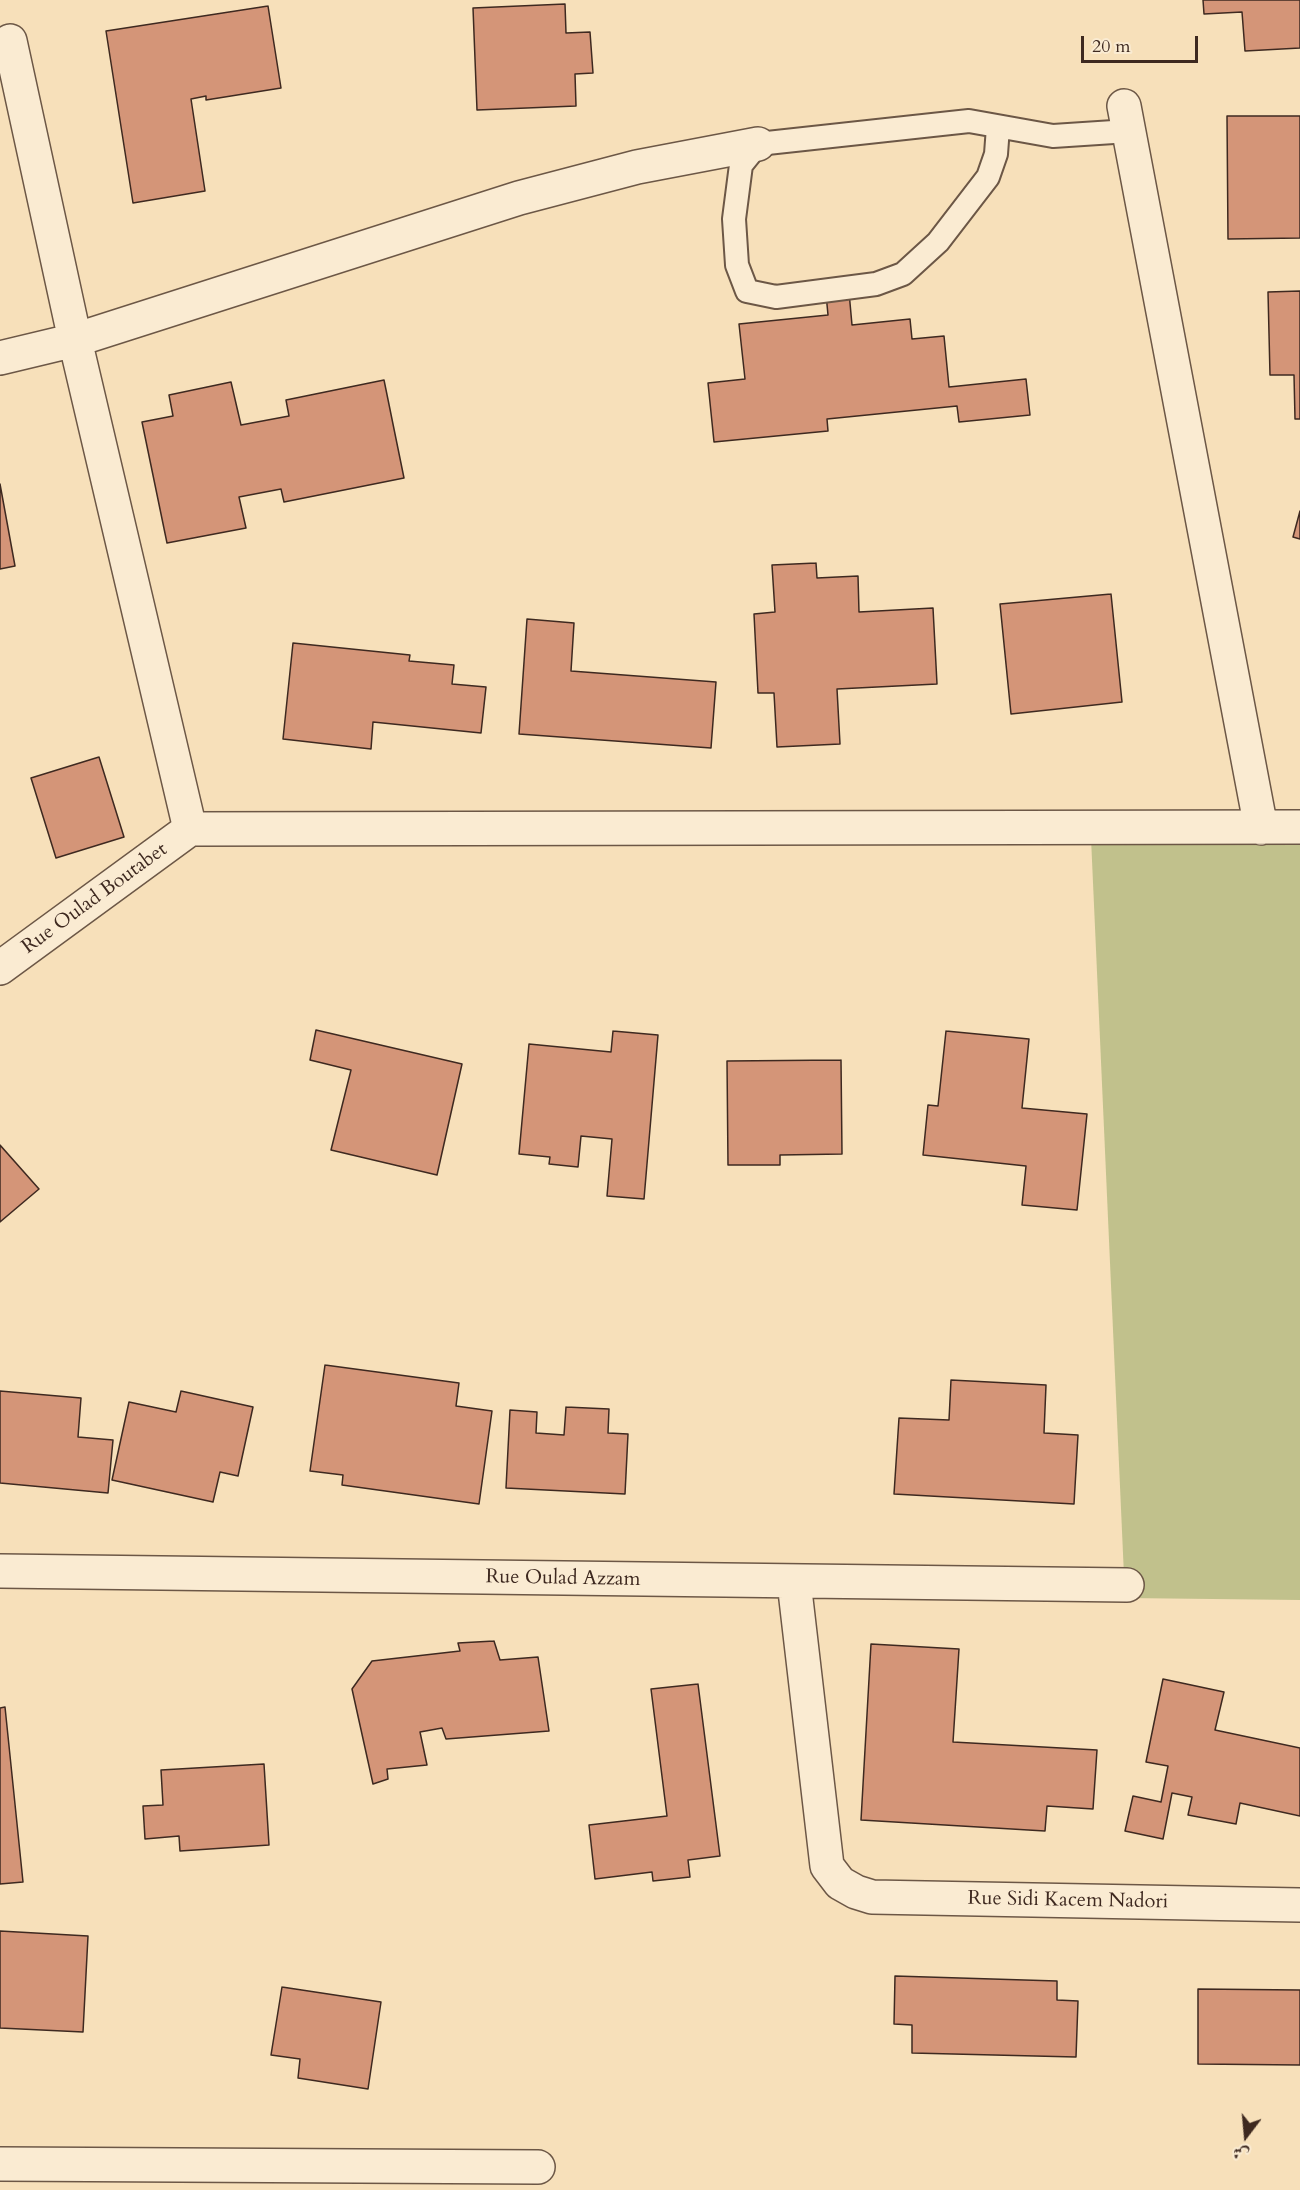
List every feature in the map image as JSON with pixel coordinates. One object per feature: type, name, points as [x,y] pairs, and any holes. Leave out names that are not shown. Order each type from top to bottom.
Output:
[{"type":"street","points":[[10,41],[75,340],[189,829],[1300,827]]},
{"type":"street","points":[[1126,118],[1261,828]]},
{"type":"street","points":[[0,358],[75,340],[529,195],[637,167],[758,144]]},
{"type":"street","name":"Rue Oulad Boutabet","points":[[0,968],[189,829]]},
{"type":"street","name":"Rue Oulad Azzam","points":[[0,1571],[1127,1585]]},
{"type":"street","name":"Rue Sidi Kacem Nadori","points":[[794,1582],[826,1866],[840,1882],[855,1892],[872,1897],[1300,1905]]},
{"type":"street","points":[[0,2164],[538,2167]]},
{"type":"lane","points":[[998,127],[996,154],[988,177],[938,243],[903,274],[876,284],[776,297],[747,291],[737,265],[734,219],[741,165],[758,144],[969,121],[1053,136],[1126,118]]},
{"type":"green space","points":[[1091,838],[1300,845],[1300,1600],[1125,1598]]},
{"type":"building","points":[[1203,0],[1300,0],[1300,48],[1245,51],[1242,12],[1204,14]]},
{"type":"building","points":[[565,4],[566,33],[590,32],[593,73],[575,74],[576,106],[477,110],[473,8]]},
{"type":"building","points":[[268,6],[281,88],[206,100],[206,96],[191,99],[205,191],[133,203],[106,31]]},
{"type":"building","points":[[1227,116],[1300,116],[1300,238],[1228,239]]},
{"type":"building","points":[[1300,291],[1300,419],[1295,419],[1294,375],[1270,375],[1268,292]]},
{"type":"building","points":[[849,292],[852,325],[910,319],[912,339],[944,336],[949,387],[1026,379],[1030,415],[959,422],[957,406],[827,419],[828,431],[714,442],[708,383],[745,379],[739,324],[828,315],[826,294]]},
{"type":"building","points":[[384,380],[404,478],[284,502],[281,489],[239,497],[246,528],[167,543],[142,422],[173,416],[169,395],[231,382],[241,425],[289,416],[286,400]]},
{"type":"building","points":[[0,484],[15,566],[0,569]]},
{"type":"building","points":[[1300,511],[1300,539],[1293,537]]},
{"type":"building","points":[[816,563],[817,578],[858,576],[859,612],[933,608],[937,684],[837,689],[840,744],[777,747],[774,693],[758,693],[754,614],[775,612],[772,565]]},
{"type":"building","points":[[1111,594],[1122,702],[1011,714],[1000,604]]},
{"type":"building","points":[[527,619],[574,623],[571,671],[716,682],[711,748],[519,734]]},
{"type":"building","points":[[293,643],[410,655],[409,661],[454,665],[452,684],[486,687],[481,733],[373,722],[371,749],[283,739]]},
{"type":"building","points":[[99,757],[124,837],[56,858],[31,778]]},
{"type":"building","points":[[316,1030],[462,1064],[437,1175],[331,1150],[351,1070],[310,1060]]},
{"type":"building","points":[[613,1031],[658,1035],[644,1199],[607,1196],[612,1139],[581,1136],[578,1167],[549,1164],[550,1157],[519,1154],[529,1044],[611,1052]]},
{"type":"building","points":[[946,1031],[1029,1039],[1022,1108],[1087,1114],[1077,1210],[1022,1205],[1026,1166],[923,1155],[928,1105],[938,1106]]},
{"type":"building","points":[[841,1060],[842,1154],[780,1155],[780,1165],[728,1165],[727,1061]]},
{"type":"building","points":[[0,1145],[39,1189],[0,1222]]},
{"type":"building","points":[[325,1365],[459,1383],[456,1406],[492,1411],[479,1504],[342,1485],[343,1475],[310,1471]]},
{"type":"building","points":[[951,1380],[1046,1385],[1044,1433],[1078,1435],[1074,1504],[894,1494],[899,1418],[949,1420]]},
{"type":"building","points":[[0,1391],[81,1398],[78,1437],[113,1440],[108,1493],[0,1483]]},
{"type":"building","points":[[181,1391],[253,1407],[238,1476],[220,1472],[213,1502],[112,1480],[129,1402],[176,1412]]},
{"type":"building","points":[[566,1407],[609,1409],[608,1433],[628,1434],[625,1494],[506,1488],[510,1410],[537,1412],[536,1433],[564,1435]]},
{"type":"building","points":[[494,1641],[500,1660],[538,1657],[549,1731],[446,1739],[442,1728],[420,1732],[427,1765],[387,1769],[388,1779],[373,1784],[352,1689],[372,1661],[460,1651],[458,1643]]},
{"type":"building","points":[[871,1644],[959,1649],[953,1742],[1097,1750],[1093,1809],[1047,1806],[1045,1831],[861,1820]]},
{"type":"building","points":[[1163,1679],[1224,1692],[1215,1730],[1300,1748],[1300,1816],[1240,1803],[1236,1824],[1188,1815],[1192,1797],[1172,1793],[1163,1839],[1125,1831],[1133,1796],[1161,1802],[1168,1766],[1146,1762]]},
{"type":"building","points":[[698,1684],[720,1856],[688,1860],[690,1877],[653,1881],[652,1872],[595,1879],[589,1825],[667,1816],[651,1689]]},
{"type":"building","points":[[5,1707],[23,1882],[0,1884],[0,1708]]},
{"type":"building","points":[[264,1764],[269,1845],[180,1851],[179,1836],[145,1839],[143,1806],[163,1805],[161,1770]]},
{"type":"building","points":[[0,1931],[88,1936],[83,2032],[0,2028]]},
{"type":"building","points":[[895,1976],[1057,1981],[1057,2000],[1078,2001],[1076,2057],[912,2053],[912,2025],[894,2024]]},
{"type":"building","points":[[282,1987],[381,2002],[368,2089],[298,2078],[300,2059],[271,2055]]},
{"type":"building","points":[[1198,1989],[1300,1990],[1300,2065],[1198,2064]]}]
